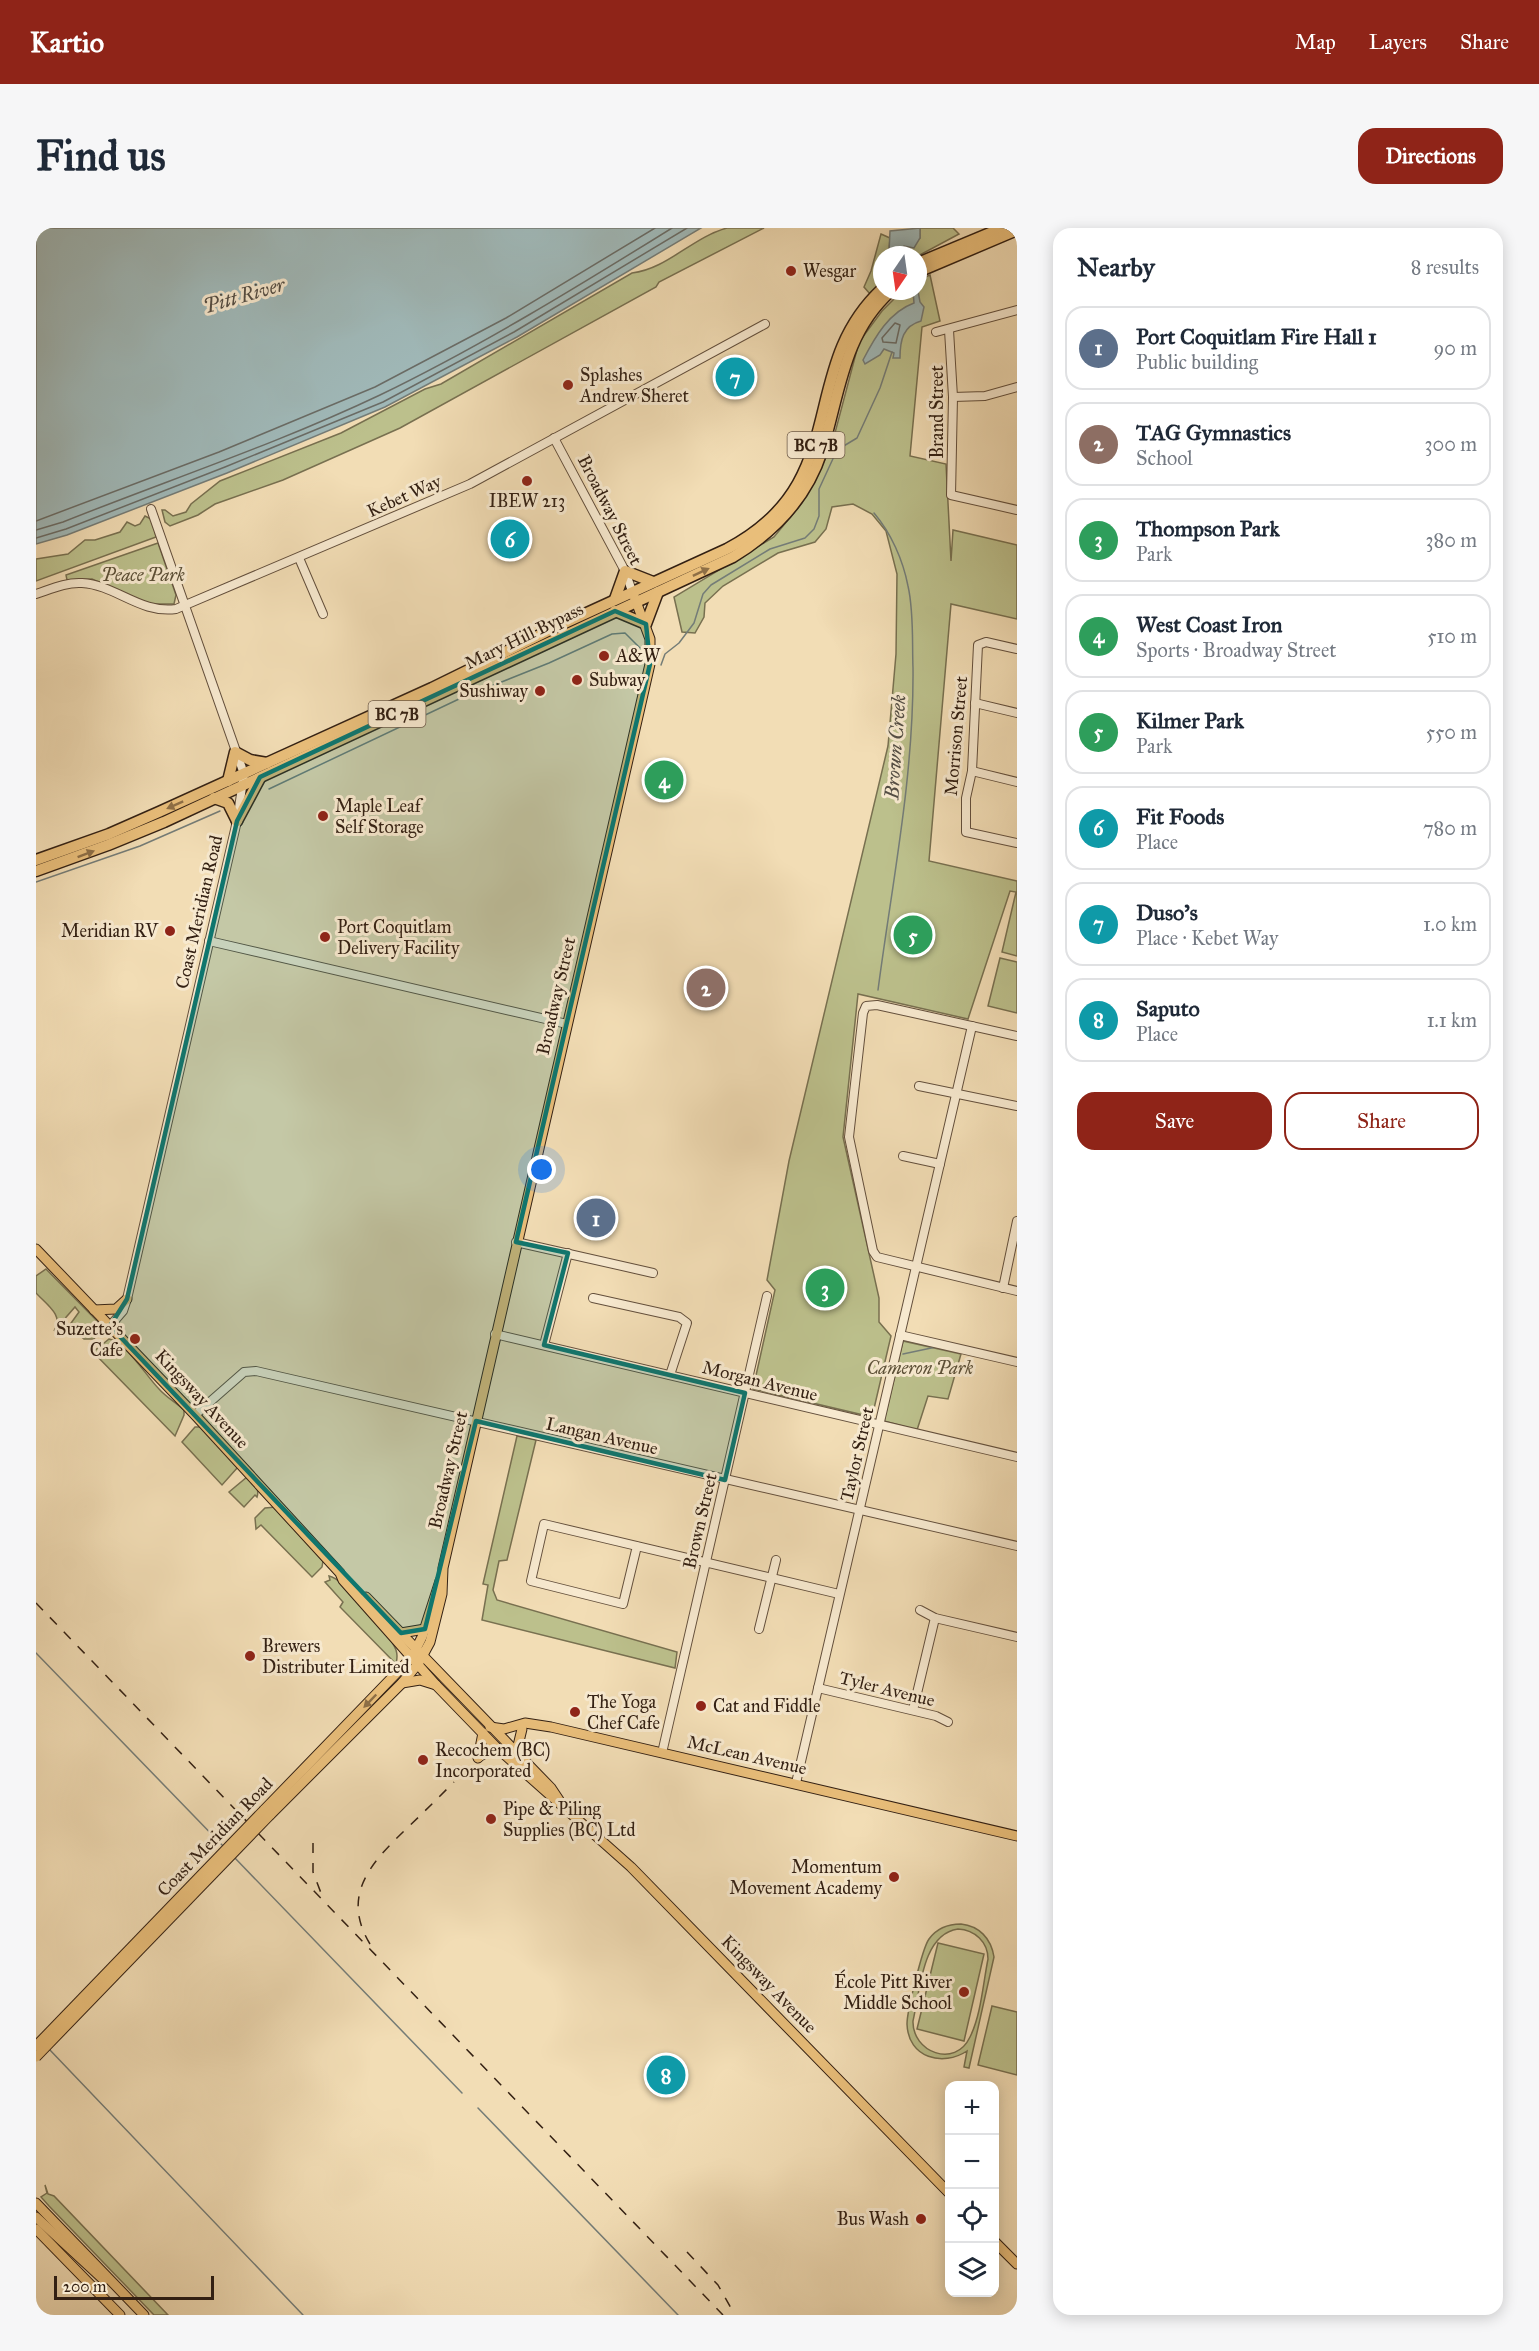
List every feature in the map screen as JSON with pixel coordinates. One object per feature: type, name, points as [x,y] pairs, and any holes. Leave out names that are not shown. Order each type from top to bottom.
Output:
[{"type":"highway","points":[[927,259],[1002,228]]},
{"type":"highway","points":[[927,268],[1017,230]]},
{"type":"highway","name":"Mary Hill Bypass","points":[[656,587],[739,543],[767,523],[787,502],[802,480],[814,449],[833,374],[847,336],[874,300]]},
{"type":"highway","name":"Mary Hill Bypass","points":[[36,860],[109,834],[228,781],[260,777],[615,611],[634,597],[744,550],[770,531],[792,508],[808,484],[822,453],[840,377],[854,340],[882,300]]},
{"type":"highway","points":[[615,599],[625,571],[656,587],[646,624],[615,611]]},
{"type":"highway","name":"Mary Hill Bypass","points":[[36,871],[135,835],[214,798],[267,763],[432,688],[615,599],[634,597]]},
{"type":"highway","points":[[228,781],[235,752],[250,760],[267,763]]},
{"type":"highway","points":[[237,821],[260,777]]},
{"type":"highway","points":[[214,798],[228,803],[237,821]]},
{"type":"main road","name":"Broadway Street","points":[[417,1657],[435,1590],[441,1578],[650,664],[651,649],[646,624],[634,597]]},
{"type":"main road","name":"Kingsway Avenue","points":[[36,1250],[195,1415],[340,1573],[343,1580],[400,1637],[436,1685],[487,1730]]},
{"type":"main road","points":[[94,1310],[116,1309],[127,1299]]},
{"type":"main road","name":"Broadway Street","points":[[417,1657],[430,1642],[442,1593],[441,1578]]},
{"type":"main road","points":[[400,1670],[400,1637],[425,1629]]},
{"type":"main road","points":[[430,1642],[434,1669]]},
{"type":"main road","name":"Kingsway Avenue","points":[[417,1657],[434,1669],[545,1793],[560,1802],[701,1937],[945,2189]]},
{"type":"main road","name":"Coast Meridian Road","points":[[36,2057],[400,1670],[417,1657]]},
{"type":"main road","name":"Coast Meridian Road","points":[[36,2046],[267,1813],[402,1683],[417,1657]]},
{"type":"main road","points":[[402,1683],[420,1680],[436,1685]]},
{"type":"main road","points":[[478,1758],[487,1730],[504,1729],[525,1723],[536,1724]]},
{"type":"main road","points":[[500,1744],[522,1729],[536,1724]]},
{"type":"main road","name":"McLean Avenue","points":[[536,1724],[1017,1836]]},
{"type":"main road","points":[[516,1754],[522,1729]]},
{"type":"main road","name":"Kingsway Avenue","points":[[500,1744],[516,1754],[551,1788],[560,1802]]},
{"type":"main road","points":[[36,2203],[144,2315]]},
{"type":"main road","points":[[36,2217],[92,2271],[125,2296]]},
{"type":"main road","points":[[36,2229],[120,2315]]},
{"type":"main road","points":[[996,2243],[1017,2264]]},
{"type":"street","points":[[936,332],[1017,310]]},
{"type":"street","name":"Kebet Way","points":[[36,594],[79,582],[104,588],[148,608],[167,610],[185,605],[470,484],[765,324]]},
{"type":"street","name":"Brand Street","points":[[949,330],[953,397],[951,495],[1017,510]]},
{"type":"street","points":[[953,397],[985,396],[1017,387]]},
{"type":"street","name":"Broadway Street","points":[[554,438],[625,571],[634,597]]},
{"type":"street","points":[[151,509],[244,779]]},
{"type":"street","points":[[299,558],[323,614]]},
{"type":"street","name":"Morrison Street","points":[[1017,649],[980,642],[977,649],[972,771],[966,798],[966,832],[1017,843]]},
{"type":"street","points":[[975,703],[1017,713]]},
{"type":"street","points":[[972,771],[1017,782]]},
{"type":"street","name":"Coast Meridian Road","points":[[110,1326],[123,1311],[127,1299],[237,821],[244,779]]},
{"type":"street","points":[[209,941],[567,1024]]},
{"type":"street","points":[[1017,1036],[877,1005],[866,1006],[863,1012],[849,1137],[873,1251],[878,1257],[915,1268],[1017,1291]]},
{"type":"street","name":"Taylor Street","points":[[796,1783],[972,1026]]},
{"type":"street","points":[[919,1086],[1017,1106]]},
{"type":"street","points":[[903,1156],[940,1164]]},
{"type":"street","points":[[1003,1288],[1017,1221]]},
{"type":"street","points":[[516,1242],[653,1273]]},
{"type":"street","points":[[544,1345],[568,1254]]},
{"type":"street","name":"Brown Street","points":[[662,1753],[767,1296]]},
{"type":"street","points":[[593,1298],[679,1317],[687,1323],[670,1375]]},
{"type":"street","name":"Morgan Avenue","points":[[495,1334],[1017,1457]]},
{"type":"street","points":[[900,1335],[1017,1362]]},
{"type":"street","name":"Langan Avenue","points":[[195,1415],[244,1372],[256,1371],[859,1512],[1017,1546]]},
{"type":"street","points":[[637,1546],[623,1604],[531,1581],[544,1524],[637,1546],[771,1579],[839,1594]]},
{"type":"street","points":[[759,1629],[776,1560]]},
{"type":"street","points":[[920,1610],[935,1618],[1017,1636]]},
{"type":"street","points":[[913,1710],[935,1618]]},
{"type":"street","name":"Tyler Avenue","points":[[818,1688],[913,1710],[948,1722]]},
{"type":"street","points":[[478,1758],[500,1744]]},
{"type":"highlighted area","points":[[615,611],[646,624],[650,664],[516,1242],[568,1253],[544,1345],[745,1393],[725,1480],[476,1421],[425,1629],[401,1633],[110,1326],[127,1299],[237,821],[260,777]]},
{"type":"green space","points":[[727,228],[764,228],[659,282],[656,287],[400,428],[283,480],[215,504],[198,515],[170,526],[165,522],[162,510],[173,516],[186,512],[191,504],[220,481],[341,433],[425,389],[441,384],[632,273],[657,266],[703,238]]},
{"type":"green space","points":[[920,228],[953,228],[959,234],[927,251],[927,246],[913,246],[920,238]]},
{"type":"green space","points":[[881,234],[890,238],[889,246],[878,246]]},
{"type":"green space","points":[[873,264],[873,291],[870,294],[864,287]]},
{"type":"green space","points":[[930,275],[940,321],[922,327],[910,456],[946,464],[951,561],[953,530],[1017,545],[1017,619],[951,604],[929,861],[1017,881],[1017,956],[1002,952],[1016,892],[1010,891],[968,1019],[858,994],[843,1137],[879,1298],[879,1322],[891,1336],[872,1417],[753,1389],[775,1290],[767,1280],[789,1161],[888,746],[896,654],[897,574],[886,531],[872,514],[853,504],[832,507],[826,529],[815,542],[778,553],[723,586],[705,603],[704,617],[695,633],[682,632],[674,597],[774,537],[802,503],[831,448],[859,342],[893,300],[927,300],[927,276]]},
{"type":"green space","points":[[145,516],[153,520],[156,537],[36,581],[36,559],[68,554],[85,540],[95,540],[120,532],[127,522],[135,526],[140,524]]},
{"type":"green space","name":"Peace Park","points":[[158,543],[176,595],[174,604],[149,604],[92,579],[67,580],[66,575]]},
{"type":"green space","points":[[1000,958],[1017,962],[1017,1013],[988,1006]]},
{"type":"green space","points":[[46,1269],[102,1326],[94,1339],[84,1339],[69,1326],[79,1312],[75,1307],[54,1331],[57,1326],[56,1315],[36,1293],[36,1276]]},
{"type":"green space","points":[[109,1339],[122,1346],[162,1392],[184,1410],[175,1436],[93,1352]]},
{"type":"green space","name":"Cameron Park","points":[[903,1341],[961,1354],[948,1399],[928,1396],[917,1430],[884,1421]]},
{"type":"green space","points":[[195,1427],[201,1427],[238,1467],[222,1485],[182,1442]]},
{"type":"green space","points":[[517,1436],[536,1440],[507,1560],[499,1561],[493,1590],[497,1600],[677,1652],[675,1668],[482,1620],[488,1585],[483,1584]]},
{"type":"green space","points":[[247,1477],[256,1486],[258,1494],[244,1507],[229,1492]]},
{"type":"green space","points":[[276,1507],[323,1561],[322,1567],[312,1577],[261,1525],[256,1529],[255,1518],[265,1508]]},
{"type":"green space","points":[[329,1576],[336,1579],[356,1597],[376,1621],[396,1650],[396,1664],[340,1607],[343,1602],[325,1582],[330,1580]]},
{"type":"green space","points":[[961,1924],[973,1927],[983,1934],[990,1944],[994,1957],[969,2068],[964,2067],[967,2051],[948,2058],[928,2056],[920,2052],[913,2045],[907,2024],[915,1981],[929,1939],[939,1929]],"holes":[[[958,1929],[975,1934],[986,1947],[988,1959],[979,2009],[974,2028],[963,2047],[955,2052],[936,2053],[919,2041],[915,2032],[913,2021],[921,1980],[930,1952],[937,1941],[946,1933]]]},
{"type":"green space","points":[[938,1943],[984,1954],[964,2041],[917,2029]]},
{"type":"green space","points":[[992,2006],[1017,2012],[1017,2075],[978,2065]]},
{"type":"green space","points":[[45,2185],[48,2194],[54,2196],[168,2315],[154,2315],[49,2206],[41,2197],[47,2193]]},
{"type":"water","name":"Pitt River","points":[[36,228],[701,228],[517,337],[385,407],[227,473],[67,535],[36,544]]},
{"type":"water","points":[[920,228],[920,238],[915,246],[889,246],[890,231]]},
{"type":"water","points":[[914,300],[920,300],[924,307],[921,321],[906,330],[900,358],[893,358],[894,353],[884,349],[880,355],[865,364],[863,360],[884,326],[897,312],[914,303]]},
{"type":"waterway","points":[[661,665],[665,654],[679,643],[694,623],[703,594],[711,585],[770,549],[805,538],[814,529],[819,516],[819,489],[837,450],[857,438],[880,388],[892,352]]},
{"type":"waterway","name":"Brown Creek","points":[[874,513],[891,538],[906,576],[911,606],[913,668],[906,790],[878,990]]},
{"type":"waterway","points":[[269,789],[459,699],[549,663],[612,634],[625,633],[640,648]]},
{"type":"waterway","points":[[36,882],[140,846],[220,811]]},
{"type":"waterway","points":[[903,1354],[936,1347]]},
{"type":"waterway","points":[[36,1653],[224,1847]]},
{"type":"waterway","points":[[233,1856],[462,2093]]},
{"type":"waterway","points":[[49,2049],[303,2315]]},
{"type":"waterway","points":[[478,2108],[678,2315]]},
{"type":"railway","points":[[36,1603],[723,2315]]},
{"type":"railway","points":[[370,1944],[358,1911],[363,1882],[380,1856],[454,1782]]},
{"type":"railway","points":[[313,1843],[313,1872],[321,1893]]},
{"type":"railway","points":[[687,2252],[718,2285],[735,2315]]},
{"type":"place","name":"Wesgar","points":[[791,271]]},
{"type":"place","name":"Duso's","points":[[735,377]]},
{"type":"place","name":"Splashes Andrew Sheret","points":[[568,385]]},
{"type":"place","name":"IBEW 213","points":[[527,481]]},
{"type":"place","name":"Fit Foods","points":[[510,539]]},
{"type":"place","name":"A&W","points":[[604,656]]},
{"type":"place","name":"Subway","points":[[577,680]]},
{"type":"place","name":"Sushiway","points":[[540,691]]},
{"type":"place","name":"West Coast Iron","points":[[664,780]]},
{"type":"place","name":"Maple Leaf Self Storage","points":[[323,816]]},
{"type":"place","name":"Meridian RV","points":[[170,931]]},
{"type":"place","name":"Kilmer Park","points":[[913,935]]},
{"type":"place","name":"Port Coquitlam Delivery Facility","points":[[325,937]]},
{"type":"place","name":"TAG Gymnastics","points":[[706,988]]},
{"type":"place","name":"Port Coquitlam Fire Hall 1","points":[[596,1218]]},
{"type":"place","name":"Thompson Park","points":[[825,1288]]},
{"type":"place","name":"Suzette's Cafe","points":[[135,1339]]},
{"type":"place","name":"Brewers Distributer Limited","points":[[250,1656]]},
{"type":"place","name":"Cat and Fiddle","points":[[701,1706]]},
{"type":"place","name":"The Yoga Chef Cafe","points":[[575,1712]]},
{"type":"place","name":"Recochem (BC) Incorporated","points":[[423,1760]]},
{"type":"place","name":"Pipe & Piling Supplies (BC) Ltd","points":[[491,1819]]},
{"type":"place","name":"Momentum Movement Academy","points":[[894,1877]]},
{"type":"place","name":"École Pitt River Middle School","points":[[964,1992]]},
{"type":"place","name":"Saputo","points":[[666,2075]]},
{"type":"place","name":"Bus Wash","points":[[921,2219]]}]
